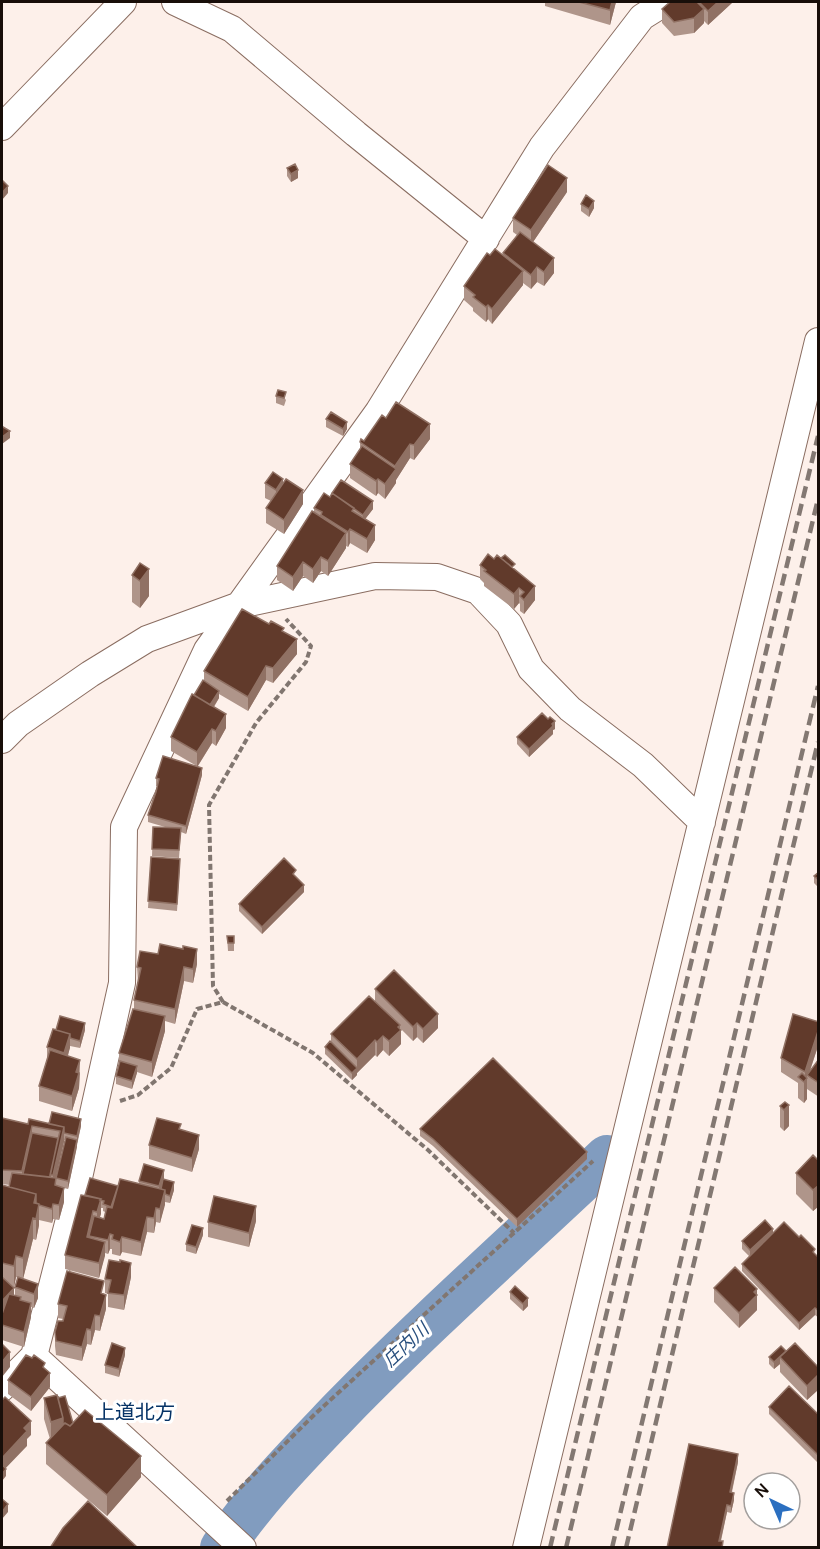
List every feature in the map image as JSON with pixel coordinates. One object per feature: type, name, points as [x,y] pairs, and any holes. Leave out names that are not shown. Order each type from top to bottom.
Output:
[{"type":"street","points":[[2,127],[123,2]]},
{"type":"street","points":[[175,2],[232,29],[356,134],[486,239]]},
{"type":"street","points":[[2,1388],[34,1356],[75,1196],[122,984],[124,827],[207,650],[378,412],[542,147],[642,17],[666,2]]},
{"type":"street","points":[[526,1548],[819,341]]},
{"type":"street","points":[[2,740],[18,724],[90,674],[147,639],[240,605],[267,599],[375,576],[437,577],[477,591],[509,624],[531,669],[570,709],[643,765],[702,822]]},
{"type":"street","points":[[34,1356],[243,1548]]},
{"type":"path","points":[[267,599],[311,646],[306,662],[256,723],[209,805],[213,986],[223,1002],[313,1053],[428,1150],[514,1233]]},
{"type":"path","points":[[94,1109],[138,1095],[171,1068],[197,1009],[223,1002]]},
{"type":"path","points":[[209,1518],[315,1414],[627,1131]]},
{"type":"building","points":[[579,2],[612,2],[610,10]]},
{"type":"building","points":[[670,2],[697,2],[704,9],[694,18],[674,22],[662,9]]},
{"type":"building","points":[[699,2],[718,2],[708,11]]},
{"type":"building","points":[[295,164],[298,170],[291,174],[287,168]]},
{"type":"building","points":[[548,165],[567,178],[531,230],[513,218]]},
{"type":"building","points":[[2,180],[8,186],[2,193]]},
{"type":"building","points":[[586,195],[594,201],[589,209],[581,204]]},
{"type":"building","points":[[520,232],[554,258],[544,272],[537,267],[531,275],[503,253]]},
{"type":"building","points":[[495,249],[523,271],[492,309],[473,297],[475,295],[464,286],[487,253],[490,255]]},
{"type":"building","points":[[278,390],[286,392],[284,398],[276,396]]},
{"type":"building","points":[[396,402],[430,424],[414,445],[410,444],[395,466],[360,442],[361,439],[364,441],[382,415],[386,418]]},
{"type":"building","points":[[331,412],[347,422],[343,429],[326,419]]},
{"type":"building","points":[[2,428],[10,431],[2,437]]},
{"type":"building","points":[[362,446],[396,469],[385,484],[378,479],[376,481],[350,464]]},
{"type":"building","points":[[273,472],[283,479],[276,490],[265,483]]},
{"type":"building","points":[[286,479],[303,490],[284,520],[266,508]]},
{"type":"building","points":[[341,480],[373,501],[363,515],[332,493]]},
{"type":"building","points":[[324,493],[330,497],[332,493],[354,508],[352,511],[375,525],[367,539],[350,529],[348,532],[314,508]]},
{"type":"building","points":[[312,511],[346,533],[328,561],[321,557],[313,569],[303,562],[293,577],[277,566]]},
{"type":"building","points":[[488,554],[494,559],[497,555],[535,586],[524,600],[520,596],[524,592],[519,588],[514,594],[484,571],[486,570],[480,565]]},
{"type":"building","points":[[505,555],[515,564],[512,567],[501,558]]},
{"type":"building","points":[[140,563],[149,569],[140,581],[132,575]]},
{"type":"building","points":[[242,609],[269,624],[271,621],[284,628],[282,631],[297,639],[273,668],[266,666],[248,697],[204,671]]},
{"type":"building","points":[[203,680],[219,691],[210,705],[194,695]]},
{"type":"building","points":[[192,694],[226,714],[216,731],[212,729],[197,752],[171,737]]},
{"type":"building","points":[[542,713],[548,719],[550,717],[555,721],[553,726],[529,749],[517,737]]},
{"type":"building","points":[[163,756],[202,768],[186,826],[148,815],[156,792],[159,779],[156,778]]},
{"type":"building","points":[[153,827],[181,828],[179,850],[152,849]]},
{"type":"building","points":[[151,857],[180,859],[177,904],[148,901]]},
{"type":"building","points":[[284,858],[296,870],[293,874],[304,885],[262,927],[239,904]]},
{"type":"building","points":[[227,936],[234,936],[234,943],[228,943]]},
{"type":"building","points":[[160,944],[183,949],[183,946],[197,949],[193,969],[184,967],[175,1009],[134,1000],[141,968],[137,967],[140,951],[158,954]]},
{"type":"building","points":[[394,970],[438,1014],[423,1029],[417,1023],[413,1027],[375,989]]},
{"type":"building","points":[[369,996],[400,1025],[398,1027],[401,1030],[389,1041],[383,1036],[377,1042],[375,1040],[357,1059],[331,1034]]},
{"type":"building","points":[[133,1009],[165,1016],[152,1062],[119,1053]]},
{"type":"building","points":[[793,1014],[819,1022],[805,1072],[781,1058]]},
{"type":"building","points":[[60,1016],[85,1023],[80,1041],[70,1038],[70,1034],[56,1030]]},
{"type":"building","points":[[53,1029],[70,1034],[64,1053],[47,1047]]},
{"type":"building","points":[[330,1041],[357,1068],[352,1073],[325,1047]]},
{"type":"building","points":[[50,1050],[80,1060],[76,1072],[79,1073],[72,1096],[39,1086]]},
{"type":"building","points":[[493,1058],[587,1152],[517,1219],[420,1129]]},
{"type":"building","points":[[819,1059],[819,1083],[807,1075]]},
{"type":"building","points":[[120,1061],[137,1066],[132,1081],[116,1076]]},
{"type":"building","points":[[802,1073],[807,1078],[804,1082],[798,1077]]},
{"type":"building","points":[[785,1102],[789,1105],[784,1110],[780,1106]]},
{"type":"building","points":[[52,1112],[81,1119],[77,1136],[64,1133],[64,1127],[49,1124]]},
{"type":"building","points":[[2,1118],[28,1124],[29,1119],[64,1127],[53,1175],[50,1175],[60,1131],[32,1126],[22,1171],[2,1170]]},
{"type":"building","points":[[157,1118],[181,1124],[179,1129],[199,1135],[192,1158],[149,1145]]},
{"type":"building","points":[[32,1133],[58,1138],[50,1177],[23,1174]]},
{"type":"building","points":[[66,1137],[77,1140],[68,1181],[56,1178]]},
{"type":"building","points":[[813,1155],[819,1161],[819,1185],[813,1190],[796,1173]]},
{"type":"building","points":[[144,1164],[164,1170],[159,1186],[139,1181]]},
{"type":"building","points":[[12,1173],[56,1178],[55,1185],[64,1188],[59,1205],[53,1204],[52,1209],[39,1205],[36,1203],[36,1194],[9,1187]]},
{"type":"building","points":[[90,1178],[118,1186],[111,1207],[103,1204],[104,1201],[101,1199],[85,1195]]},
{"type":"building","points":[[120,1179],[165,1190],[160,1209],[156,1208],[154,1218],[147,1217],[141,1242],[122,1237],[120,1242],[112,1239],[113,1235],[110,1234],[108,1240],[89,1236],[94,1216],[104,1219],[107,1207],[112,1208]]},
{"type":"building","points":[[163,1179],[174,1182],[170,1196],[161,1189]]},
{"type":"building","points":[[2,1185],[36,1194],[34,1203],[39,1204],[23,1258],[16,1256],[14,1266],[2,1263]]},
{"type":"building","points":[[81,1195],[101,1199],[97,1212],[93,1211],[87,1237],[105,1242],[99,1263],[65,1255]]},
{"type":"building","points":[[214,1196],[256,1206],[249,1233],[208,1222]]},
{"type":"building","points":[[765,1220],[773,1229],[750,1250],[742,1241]]},
{"type":"building","points":[[784,1222],[815,1249],[813,1252],[819,1258],[819,1311],[815,1308],[799,1323],[742,1264]]},
{"type":"building","points":[[192,1225],[203,1228],[196,1247],[186,1244]]},
{"type":"building","points":[[109,1260],[131,1263],[124,1295],[108,1293],[111,1280],[105,1279]]},
{"type":"building","points":[[735,1267],[757,1289],[754,1292],[757,1295],[739,1313],[714,1288]]},
{"type":"building","points":[[67,1271],[104,1281],[101,1293],[106,1295],[100,1316],[95,1315],[91,1330],[87,1329],[82,1347],[56,1341],[55,1332],[58,1321],[63,1321],[67,1306],[58,1304]]},
{"type":"building","points":[[2,1277],[14,1288],[2,1301]]},
{"type":"building","points":[[18,1277],[38,1284],[34,1294],[15,1287]]},
{"type":"building","points":[[515,1286],[528,1298],[523,1304],[510,1292]]},
{"type":"building","points":[[9,1294],[31,1303],[24,1332],[2,1325],[2,1314]]},
{"type":"building","points":[[112,1343],[125,1348],[119,1369],[105,1365]]},
{"type":"building","points":[[795,1343],[819,1368],[819,1374],[807,1386],[780,1357]]},
{"type":"building","points":[[2,1344],[10,1352],[2,1362]]},
{"type":"building","points":[[781,1346],[786,1351],[774,1362],[769,1357]]},
{"type":"building","points":[[26,1355],[32,1358],[34,1355],[45,1363],[43,1367],[50,1373],[31,1397],[8,1380]]},
{"type":"building","points":[[789,1386],[819,1415],[819,1456],[769,1407]]},
{"type":"building","points":[[57,1395],[63,1418],[51,1422],[44,1398]]},
{"type":"building","points":[[65,1396],[73,1423],[70,1426],[65,1423],[63,1425],[58,1398]]},
{"type":"building","points":[[5,1397],[31,1421],[24,1428],[27,1431],[2,1458],[2,1400]]},
{"type":"building","points":[[85,1410],[141,1456],[107,1495],[46,1443],[65,1423],[70,1426]]},
{"type":"building","points":[[689,1444],[738,1454],[730,1492],[734,1493],[731,1506],[727,1505],[719,1541],[723,1541],[722,1548],[667,1548]]},
{"type":"building","points":[[2,1499],[8,1504],[2,1512]]},
{"type":"building","points":[[88,1501],[138,1548],[50,1548],[63,1528]]},
{"type":"waterway","name":"庄内川","points":[[222,1548],[264,1494],[341,1410],[439,1314],[607,1157]]},
{"type":"railway","points":[[550,1548],[818,436]]},
{"type":"railway","points":[[566,1548],[818,499]]},
{"type":"railway","points":[[612,1548],[818,686]]},
{"type":"railway","points":[[626,1548],[818,742]]},
{"type":"district","name":"上道北方","points":[[135,1412]]}]
